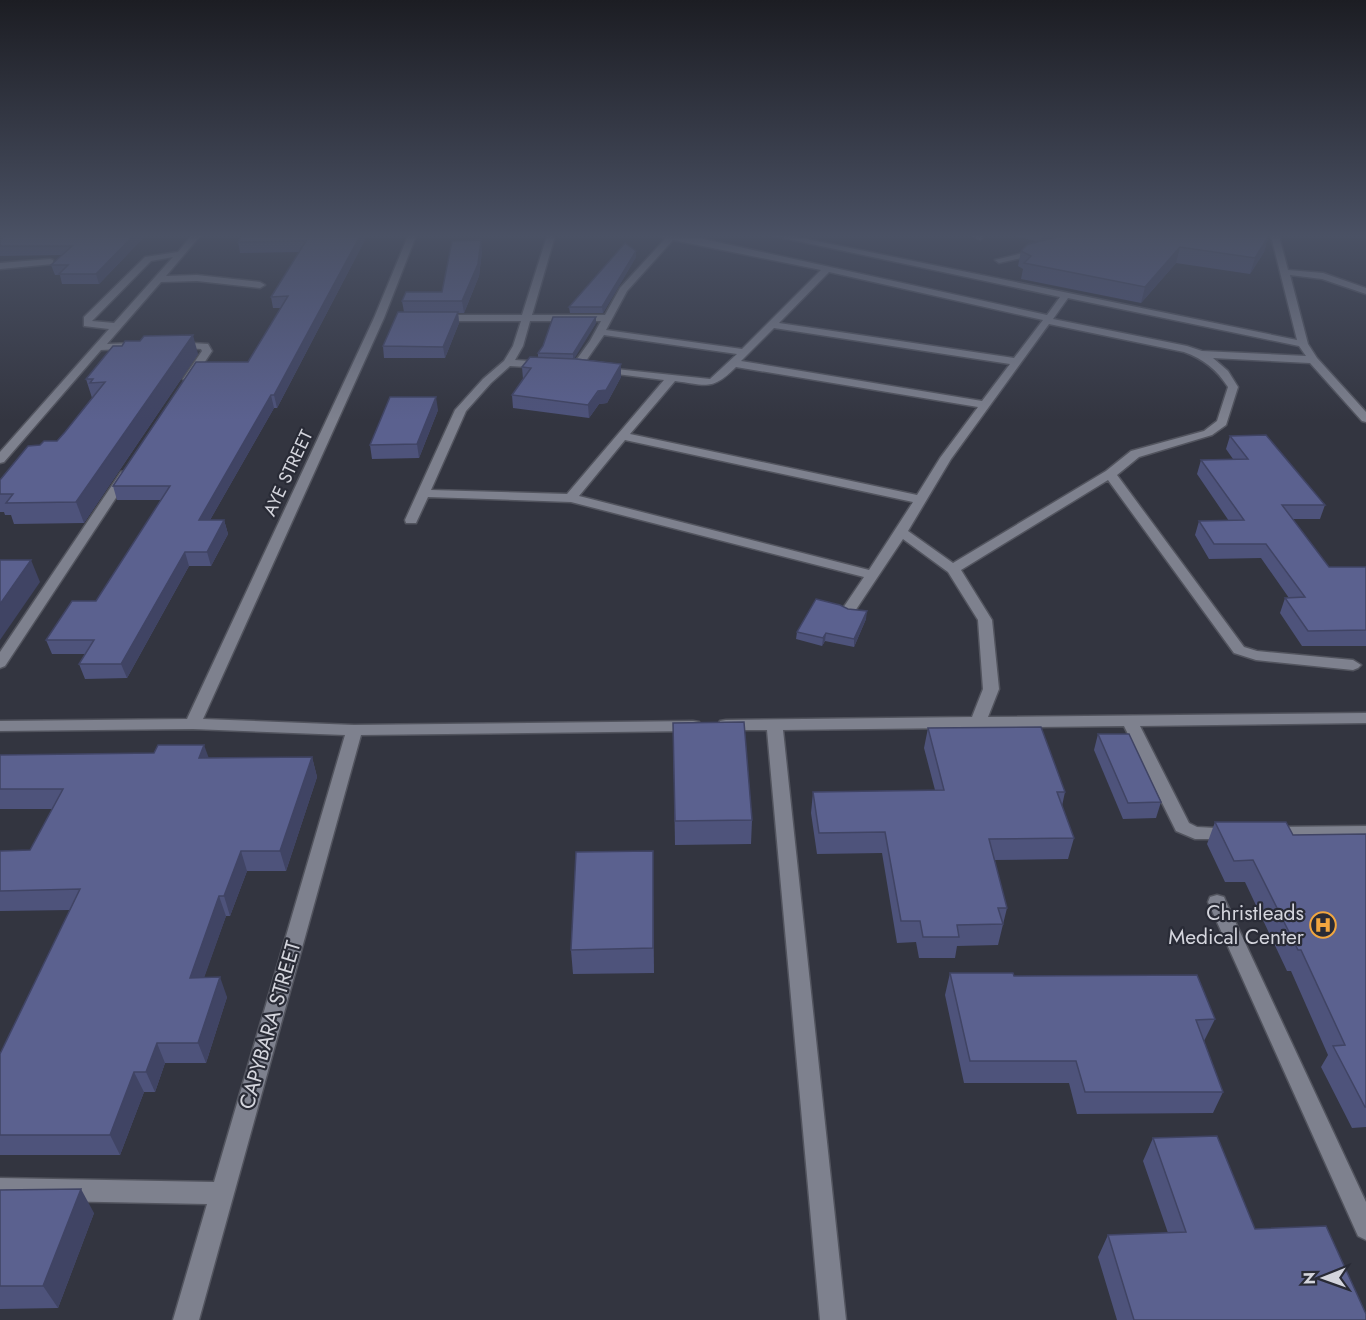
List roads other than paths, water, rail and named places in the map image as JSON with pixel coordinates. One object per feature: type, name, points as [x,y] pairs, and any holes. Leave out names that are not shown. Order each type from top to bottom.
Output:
[{"type":"street","points":[[108,298],[87,319],[87,324],[115,326]]},
{"type":"street","points":[[0,459],[141,298]]},
{"type":"street","name":"AYE STREET","points":[[193,724],[384,318],[391,298]]},
{"type":"street","points":[[411,520],[460,411],[487,381],[508,363],[518,346],[532,298]]},
{"type":"street","points":[[565,365],[600,332],[619,298]]},
{"type":"street","points":[[508,363],[565,365],[710,382],[717,380],[799,298]]},
{"type":"street","points":[[953,298],[1203,354],[1313,360]]},
{"type":"street","points":[[848,611],[901,532],[946,458],[1064,298]]},
{"type":"street","points":[[1073,298],[1303,344]]},
{"type":"street","points":[[1291,298],[1303,344],[1313,360],[1366,419]]},
{"type":"street","points":[[424,318],[607,318]]},
{"type":"street","points":[[772,325],[1017,362]]},
{"type":"street","points":[[600,332],[743,352]]},
{"type":"street","points":[[169,345],[204,346],[207,351],[181,390]]},
{"type":"street","points":[[98,347],[145,346]]},
{"type":"street","points":[[953,569],[1110,474],[1135,454],[1208,433],[1222,423],[1233,387],[1216,364],[1203,354]]},
{"type":"street","points":[[733,363],[985,405]]},
{"type":"street","points":[[571,498],[672,378]]},
{"type":"street","points":[[621,436],[919,499]]},
{"type":"street","points":[[0,663],[129,468]]},
{"type":"street","points":[[1110,474],[1239,650],[1256,655],[1353,665]]},
{"type":"street","points":[[422,493],[571,498],[873,575]]},
{"type":"street","points":[[901,532],[953,569],[985,620],[991,689],[978,722]]},
{"type":"street","points":[[0,726],[193,724],[354,730],[1366,718]]},
{"type":"street","points":[[1129,720],[1182,827],[1195,834],[1366,832]]},
{"type":"street","points":[[775,724],[833,1320]]},
{"type":"street","name":"CAPYBARA STREET","points":[[186,1320],[354,730]]},
{"type":"street","points":[[1217,902],[1366,1228]]},
{"type":"street","points":[[0,1189],[222,1193]]},
{"type":"place","name":"Christleads Medical Center","points":[[1323,925]]}]
